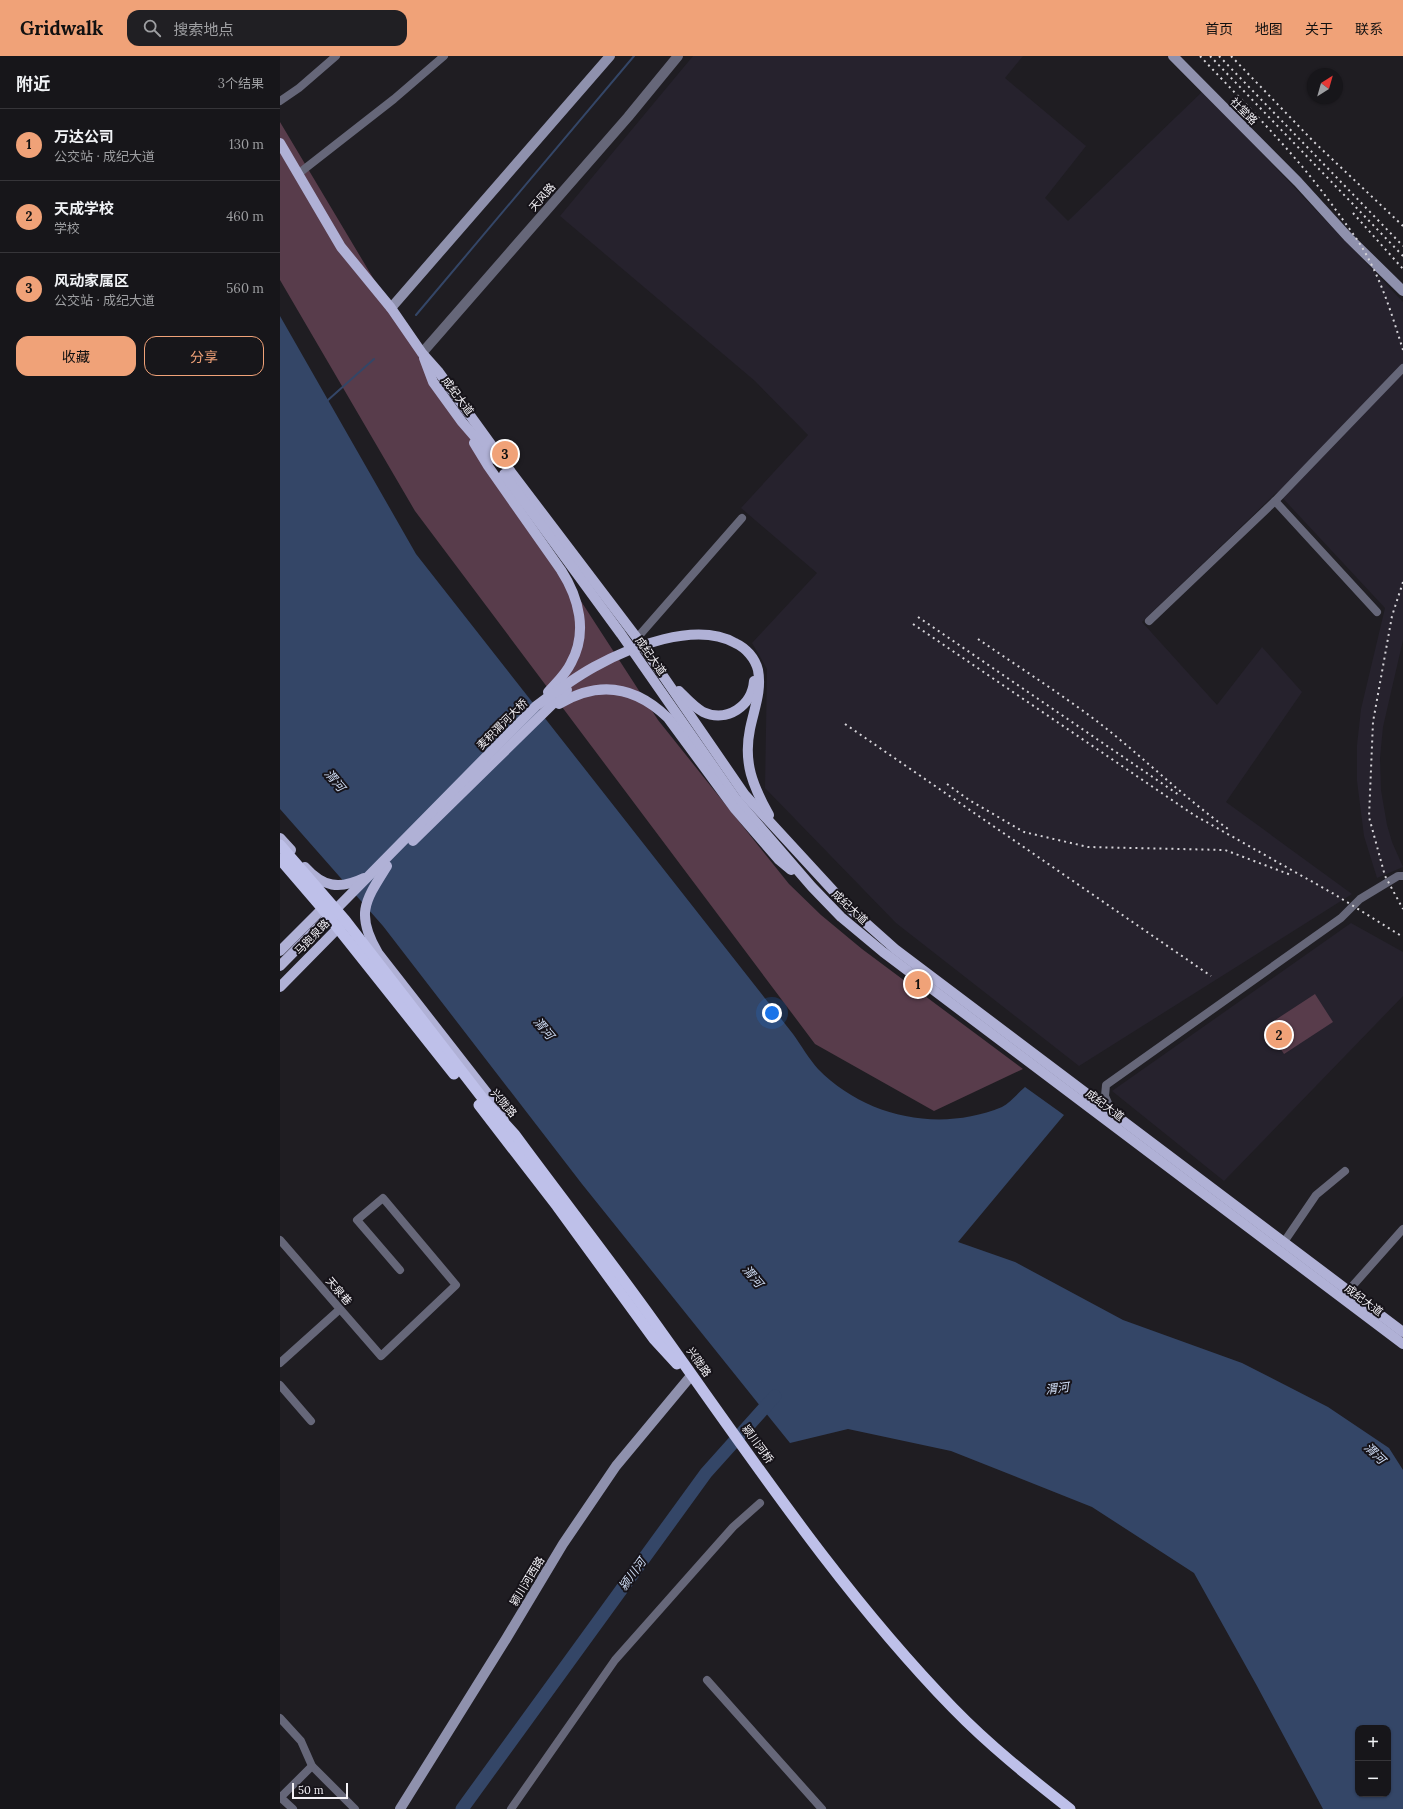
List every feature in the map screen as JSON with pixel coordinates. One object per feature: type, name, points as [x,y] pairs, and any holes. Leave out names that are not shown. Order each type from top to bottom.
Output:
[{"type":"highway","name":"兴陇路","points":[[280,846],[487,1104],[515,1135],[666,1338],[705,1394]]},
{"type":"highway","name":"兴陇路","points":[[280,859],[326,905]]},
{"type":"highway","name":"兴陇路","points":[[342,924],[552,1200],[654,1340],[705,1394]]},
{"type":"highway","name":"颍川河桥","points":[[705,1394],[836,1572],[898,1646],[954,1708],[1020,1769],[1070,1809]]},
{"type":"main road","points":[[391,308],[610,56]]},
{"type":"main road","name":"社堂路","points":[[1173,56],[1298,182],[1348,237],[1403,291]]},
{"type":"main road","name":"成纪大道","points":[[280,143],[341,247],[391,308],[422,352],[438,371],[516,478],[637,638],[745,794],[817,874],[872,930],[1007,1035],[1112,1112],[1403,1332]]},
{"type":"main road","name":"社堂路","points":[[1298,182],[1322,201],[1403,286]]},
{"type":"main road","name":"成纪大道","points":[[422,352],[433,382],[462,422],[486,450],[621,634],[736,799],[812,887],[842,917],[883,952],[1403,1344]]},
{"type":"main road","points":[[462,422],[488,466],[571,586],[580,614],[581,629],[572,663],[539,710]]},
{"type":"main road","name":"麦积渭河大桥","points":[[280,966],[385,864],[539,710],[571,681],[619,655],[666,639],[706,635],[729,640],[747,651],[753,659],[757,669],[759,682],[750,706],[750,730],[747,750],[749,768],[755,790],[780,834]]},
{"type":"main road","points":[[664,678],[692,704],[704,712],[715,715],[728,714],[750,706]]},
{"type":"main road","points":[[539,710],[587,691],[616,690],[644,699],[668,718],[735,809],[779,860],[812,887]]},
{"type":"main road","points":[[280,838],[312,874],[322,882],[333,885],[353,883],[364,878],[385,864]]},
{"type":"main road","points":[[385,864],[366,903],[364,916],[365,927],[369,938],[378,953],[491,1098],[515,1135]]},
{"type":"main road","name":"麦积渭河大桥","points":[[280,974],[385,864]]},
{"type":"main road","name":"马跑泉路","points":[[280,951],[326,905]]},
{"type":"main road","name":"马跑泉路","points":[[280,987],[342,924]]},
{"type":"main road","name":"颍川河西路","points":[[400,1809],[506,1639],[563,1544],[616,1466],[691,1379]]},
{"type":"main road","name":"颍川河西路","points":[[408,1809],[434,1769],[573,1540],[620,1470],[691,1379]]},
{"type":"street","points":[[280,101],[299,88],[336,56]]},
{"type":"street","points":[[298,174],[394,99],[444,56]]},
{"type":"street","name":"天风路","points":[[422,352],[628,117],[678,56]]},
{"type":"street","points":[[1149,620],[1275,501],[1403,368]]},
{"type":"street","points":[[1275,501],[1377,612]]},
{"type":"street","points":[[637,638],[742,518]]},
{"type":"street","points":[[1112,1112],[1105,1096],[1106,1085],[1341,918],[1360,899],[1398,876],[1403,876]]},
{"type":"street","points":[[1284,1242],[1316,1195],[1344,1171]]},
{"type":"street","name":"天泉巷","points":[[280,1240],[382,1356],[456,1285],[383,1198],[358,1220],[400,1270]]},
{"type":"street","points":[[1348,1291],[1403,1229]]},
{"type":"street","points":[[280,1363],[340,1309]]},
{"type":"street","points":[[280,1385],[311,1420]]},
{"type":"street","points":[[511,1809],[615,1660],[733,1527],[760,1502]]},
{"type":"street","points":[[707,1680],[822,1809]]},
{"type":"street","points":[[280,1718],[301,1741],[312,1766],[355,1809]]},
{"type":"street","points":[[292,1809],[280,1797],[312,1766]]},
{"type":"shaded area","points":[[693,56],[1023,56],[1005,78],[1086,146],[1045,198],[1068,221],[1203,91],[1403,302],[1403,640],[1383,727],[1380,758],[1381,790],[1387,825],[1392,842],[1403,867],[1377,878],[1364,836],[1357,781],[1357,745],[1361,709],[1385,608],[1277,492],[1142,622],[1217,705],[1262,647],[1302,692],[1226,802],[1352,894],[1079,1066],[896,923],[765,788],[767,669],[752,643],[817,573],[741,508],[808,435],[755,381],[560,216]]},
{"type":"shaded area","points":[[280,122],[391,308],[658,720],[789,884],[821,915],[862,949],[1023,1069],[934,1111],[815,1044],[415,511],[280,280]]},
{"type":"shaded area","points":[[1351,923],[1403,952],[1403,996],[1224,1181],[1112,1091]]},
{"type":"shaded area","points":[[1315,994],[1333,1022],[1284,1054],[1266,1026]]},
{"type":"water","name":"渭河","points":[[280,316],[416,554],[793,1034],[818,1069],[837,1085],[858,1099],[880,1109],[904,1116],[928,1119],[953,1119],[978,1115],[1002,1107],[1025,1087],[1064,1115],[958,1242],[1015,1262],[1123,1320],[1242,1363],[1328,1407],[1389,1448],[1403,1470],[1403,1809],[1323,1809],[1194,1573],[1092,1507],[951,1451],[848,1429],[790,1443],[582,1184],[383,926],[280,809]]},
{"type":"waterway","points":[[416,315],[634,56]]},
{"type":"waterway","points":[[328,400],[374,359]]},
{"type":"waterway","name":"颍川河","points":[[462,1809],[706,1473],[775,1396]]},
{"type":"railway","points":[[1200,56],[1289,152],[1323,192],[1353,234],[1367,256],[1378,278],[1403,350]]},
{"type":"railway","points":[[1210,56],[1403,256]]},
{"type":"railway","points":[[1219,56],[1403,246]]},
{"type":"railway","points":[[1231,56],[1314,142],[1403,226]]},
{"type":"railway","points":[[1353,213],[1403,269]]},
{"type":"railway","points":[[1403,582],[1392,616],[1373,722],[1369,817],[1385,876],[1403,909]]},
{"type":"railway","points":[[918,617],[1179,795]]},
{"type":"railway","points":[[913,624],[1194,815],[1334,894],[1403,937]]},
{"type":"railway","points":[[978,639],[1086,713],[1228,829]]},
{"type":"railway","points":[[845,724],[1211,976]]},
{"type":"railway","points":[[947,784],[969,800],[1024,832],[1088,847],[1225,850],[1291,875]]},
{"type":"place","name":"风动家属区","points":[[505,454]]},
{"type":"place","name":"万达公司","points":[[918,984]]},
{"type":"place","name":"天成学校","points":[[1279,1035]]}]
